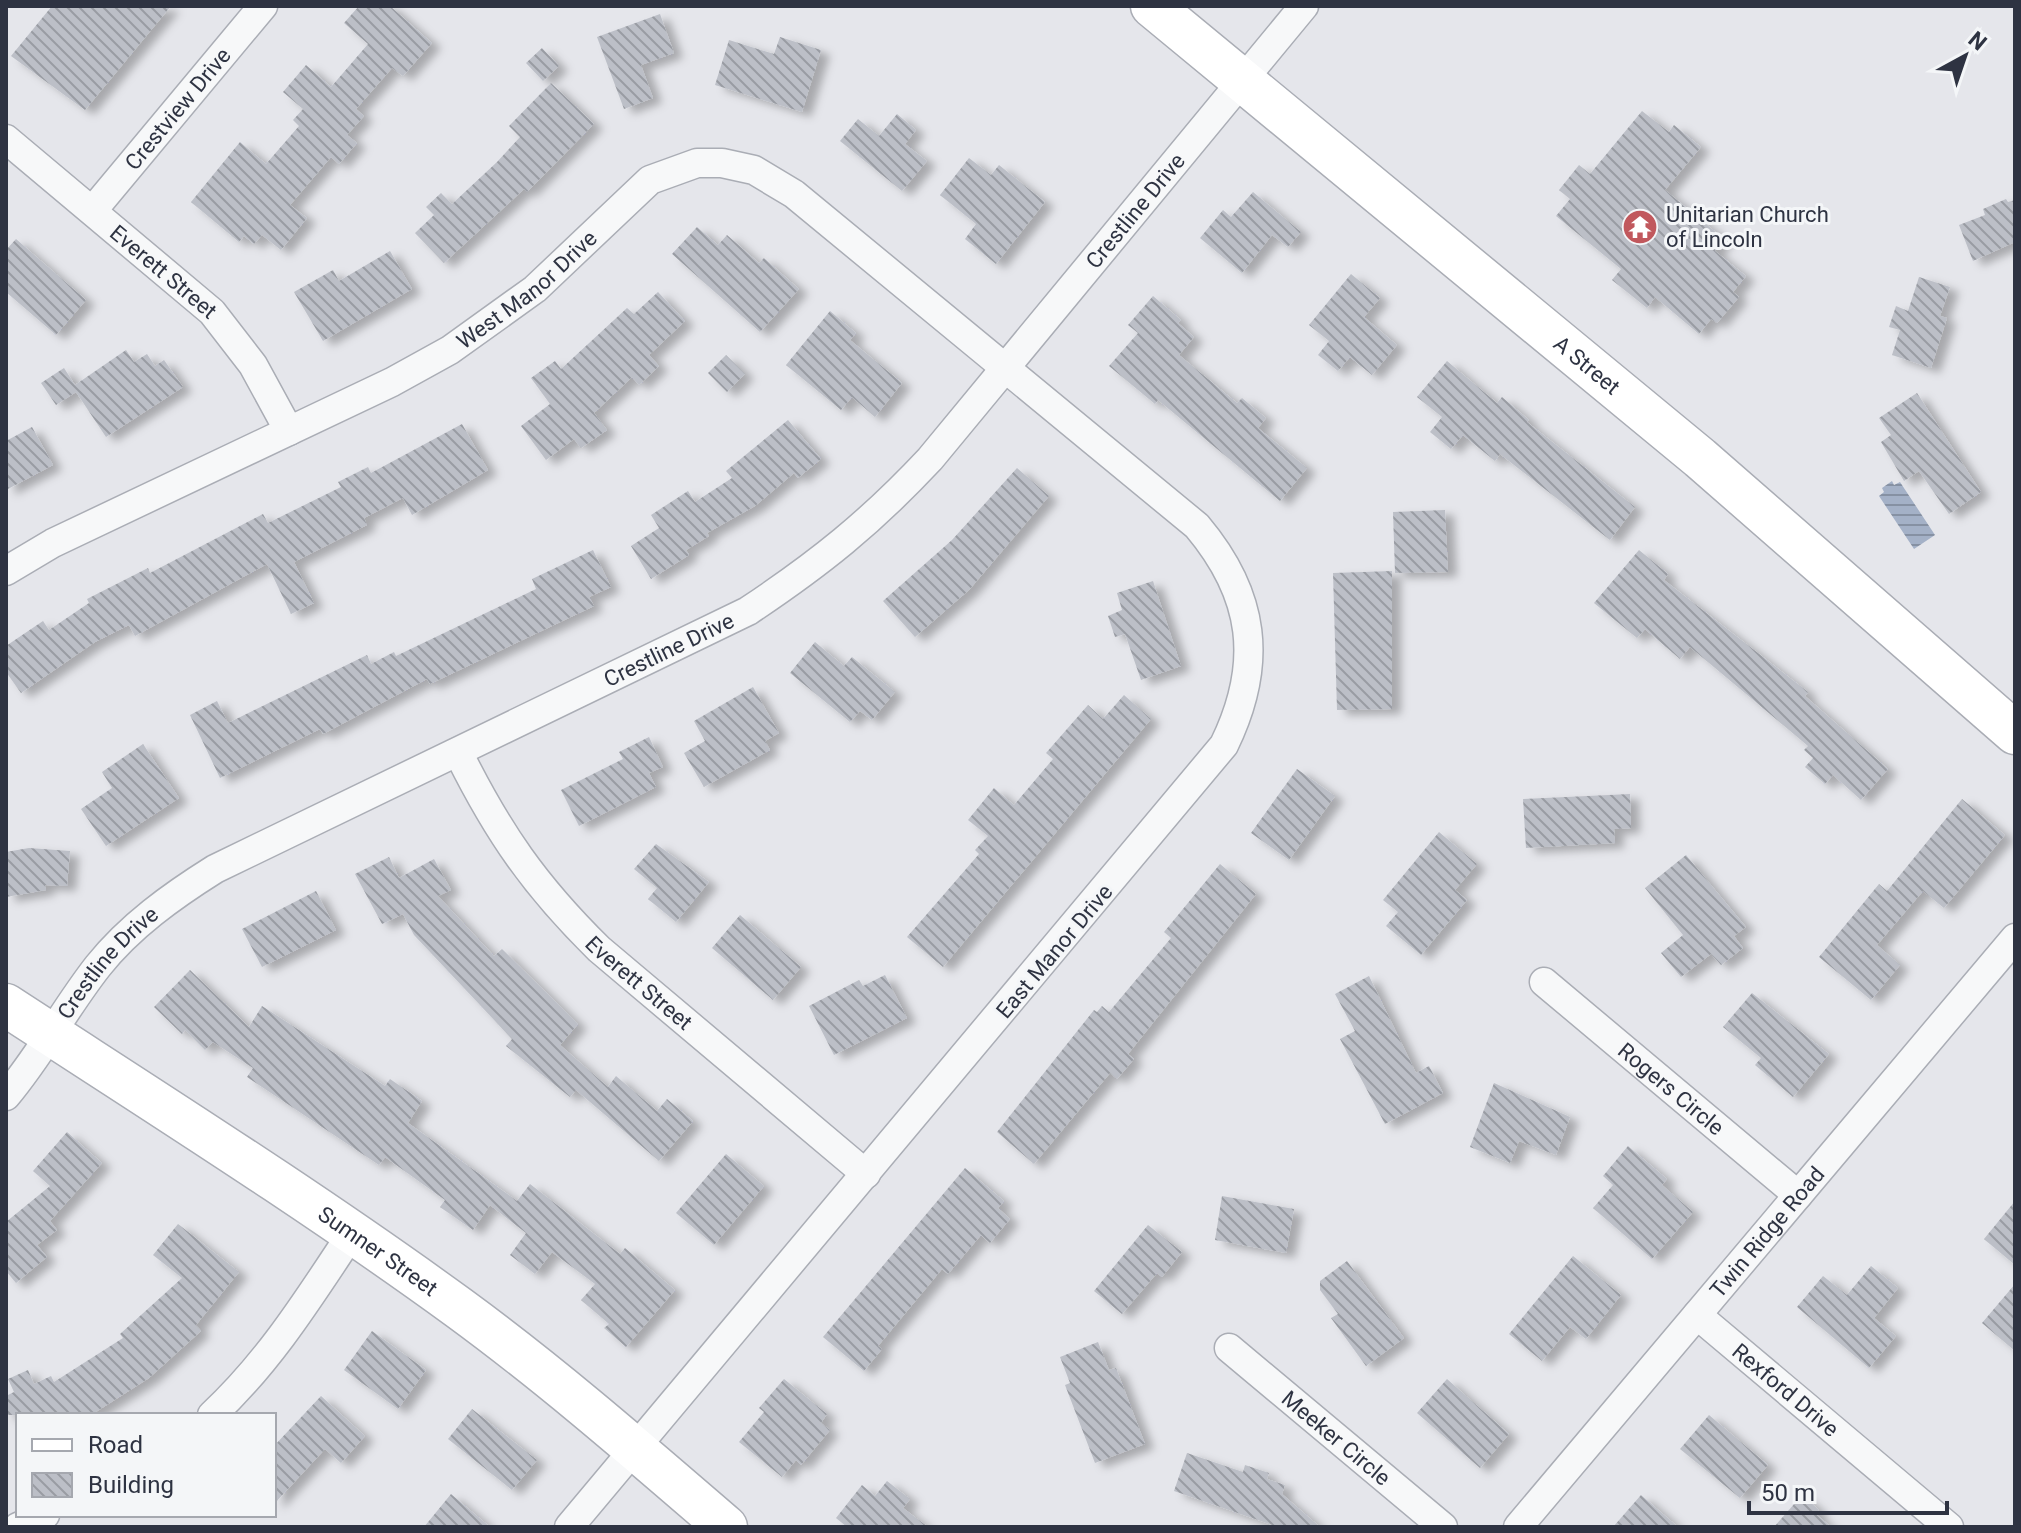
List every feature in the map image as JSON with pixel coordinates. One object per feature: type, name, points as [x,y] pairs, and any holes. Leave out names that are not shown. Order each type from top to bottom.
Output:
[{"type":"main road","name":"A Street","points":[[1152,6],[1700,458],[2015,733]]},
{"type":"main road","name":"Sumner Street","points":[[6,1005],[352,1233],[461,1310],[634,1448],[726,1527]]},
{"type":"street","name":"Crestview Drive","points":[[93,210],[263,6]]},
{"type":"street","name":"Crestline Drive","points":[[6,1096],[100,964],[134,927],[173,896],[215,869],[748,611],[818,564],[876,516],[930,459],[1304,6]]},
{"type":"street","name":"Everett Street","points":[[6,139],[193,294],[227,328],[266,386],[289,431]]},
{"type":"street","name":"West Manor Drive","points":[[6,571],[53,543],[392,382],[480,331],[562,265],[641,187],[673,170],[697,163],[722,163],[754,170],[794,194],[1006,368]]},
{"type":"street","name":"East Manor Drive","points":[[569,1527],[1210,765],[1239,715],[1249,676],[1250,643],[1245,610],[1234,579],[1218,551],[1197,526],[1006,368]]},
{"type":"street","name":"Everett Street","points":[[458,752],[494,822],[522,866],[559,910],[599,949],[866,1174]]},
{"type":"street","name":"Twin Ridge Road","points":[[1518,1527],[2015,938]]},
{"type":"street","name":"Rogers Circle","points":[[1544,982],[1798,1195]]},
{"type":"street","points":[[214,1413],[243,1386],[280,1341],[352,1233]]},
{"type":"street","name":"Rexford Drive","points":[[1697,1315],[1949,1527]]},
{"type":"street","name":"Meeker Circle","points":[[1229,1348],[1443,1527]]},
{"type":"street","points":[[18,1527],[40,1517]]},
{"type":"water","points":[[1892,481],[1894,485],[1900,482],[1935,535],[1914,549],[1879,496],[1884,492],[1882,488]]},
{"type":"building","points":[[52,6],[171,6],[85,110],[11,56]]},
{"type":"building","points":[[359,6],[390,6],[432,43],[403,76],[392,68],[356,109],[364,116],[347,135],[357,143],[339,164],[331,157],[290,205],[307,218],[281,250],[262,235],[254,244],[244,236],[239,242],[191,202],[240,142],[266,164],[299,126],[293,120],[303,109],[283,92],[306,65],[331,87],[368,44],[344,23]]},
{"type":"building","points":[[660,14],[674,53],[641,65],[653,98],[624,109],[597,37]]},
{"type":"building","points":[[780,37],[821,50],[802,112],[715,85],[729,40],[774,54]]},
{"type":"building","points":[[542,48],[559,66],[543,81],[526,63]]},
{"type":"building","points":[[551,83],[594,124],[527,192],[524,189],[444,263],[415,233],[434,215],[426,207],[441,193],[452,204],[497,162],[520,137],[509,126]]},
{"type":"building","name":"Unitarian Church of Lincoln","points":[[1642,111],[1669,132],[1674,125],[1701,147],[1665,190],[1724,239],[1715,251],[1746,276],[1733,292],[1739,297],[1717,323],[1711,319],[1699,334],[1655,297],[1647,308],[1612,280],[1621,269],[1556,216],[1570,199],[1559,190],[1579,165],[1590,174]]},
{"type":"building","points":[[897,114],[916,130],[905,144],[927,161],[902,191],[840,141],[858,119],[879,136]]},
{"type":"building","points":[[969,158],[991,175],[999,165],[1045,202],[996,264],[965,239],[976,224],[940,195]]},
{"type":"building","points":[[1253,192],[1301,232],[1288,247],[1272,235],[1242,273],[1200,238],[1223,210],[1231,217]]},
{"type":"building","points":[[2006,199],[2008,202],[2015,200],[2015,242],[1973,261],[1959,225],[1985,215],[1983,209]]},
{"type":"building","points":[[697,227],[718,245],[727,235],[759,263],[764,258],[799,289],[760,332],[672,254]]},
{"type":"building","points":[[16,239],[86,300],[56,335],[6,292],[6,250]]},
{"type":"building","points":[[390,251],[412,289],[323,341],[294,292],[333,270],[339,281]]},
{"type":"building","points":[[1351,274],[1380,298],[1364,317],[1397,345],[1372,375],[1350,357],[1338,371],[1318,355],[1329,341],[1309,325]]},
{"type":"building","points":[[1919,277],[1950,287],[1940,316],[1947,318],[1931,368],[1892,355],[1900,330],[1889,327],[1896,306],[1908,311]]},
{"type":"building","points":[[658,292],[685,321],[649,355],[659,366],[639,385],[632,377],[594,413],[607,430],[581,448],[574,439],[546,460],[521,426],[550,404],[531,378],[555,361],[561,369],[627,308],[634,314]]},
{"type":"building","points":[[1153,296],[1181,320],[1178,323],[1194,337],[1179,355],[1237,403],[1242,398],[1266,418],[1258,428],[1307,468],[1280,501],[1158,400],[1155,404],[1109,366],[1138,333],[1128,325]]},
{"type":"building","points":[[830,311],[856,333],[850,340],[902,383],[875,417],[852,397],[841,410],[786,365]]},
{"type":"building","points":[[126,350],[134,362],[147,354],[155,366],[164,360],[183,387],[106,437],[76,392],[56,405],[41,383],[64,368],[75,385]]},
{"type":"building","points":[[726,355],[745,374],[727,392],[708,373]]},
{"type":"building","points":[[1447,361],[1497,403],[1502,397],[1529,420],[1527,422],[1635,507],[1610,540],[1500,454],[1495,461],[1463,435],[1451,449],[1430,432],[1442,417],[1417,397]]},
{"type":"building","points":[[1917,393],[1981,492],[1949,514],[1919,471],[1904,481],[1881,442],[1891,435],[1879,418]]},
{"type":"building","points":[[788,420],[821,459],[798,478],[794,473],[755,506],[707,533],[709,536],[686,550],[689,555],[651,579],[631,546],[659,528],[651,515],[688,491],[695,502],[732,478],[726,471]]},
{"type":"building","points":[[462,424],[488,470],[412,515],[403,498],[364,518],[367,525],[294,562],[314,603],[291,614],[267,564],[135,636],[129,625],[95,642],[21,693],[6,672],[6,646],[43,621],[49,630],[89,603],[87,599],[148,568],[150,573],[263,514],[268,523],[341,487],[338,482],[368,467],[371,473]]},
{"type":"building","points":[[32,427],[53,465],[6,490],[6,441]]},
{"type":"building","points":[[1017,468],[1049,496],[969,590],[915,637],[883,601],[952,540]]},
{"type":"building","points":[[1445,510],[1448,572],[1395,573],[1393,512]]},
{"type":"building","points":[[593,550],[611,587],[589,597],[594,606],[430,684],[427,679],[323,734],[320,729],[220,778],[190,715],[217,701],[228,723],[367,655],[371,664],[394,652],[396,656],[536,589],[532,579]]},
{"type":"building","points":[[1639,550],[1668,574],[1664,580],[1808,692],[1805,696],[1888,769],[1861,800],[1833,775],[1825,784],[1805,767],[1813,758],[1804,750],[1808,746],[1690,647],[1680,659],[1645,629],[1637,638],[1594,603]]},
{"type":"building","points":[[1392,571],[1392,709],[1337,710],[1333,573]]},
{"type":"building","points":[[1153,581],[1181,666],[1141,680],[1125,634],[1115,637],[1108,616],[1122,610],[1117,593]]},
{"type":"building","points":[[815,642],[844,666],[852,657],[895,692],[872,720],[860,711],[850,722],[790,673]]},
{"type":"building","points":[[753,687],[779,733],[765,741],[770,750],[704,787],[684,753],[705,741],[694,721]]},
{"type":"building","points":[[1124,695],[1151,719],[943,967],[907,937],[979,854],[975,850],[988,836],[968,820],[994,788],[1014,805],[1053,759],[1046,753],[1088,705],[1103,719]]},
{"type":"building","points":[[649,737],[663,767],[649,773],[656,787],[579,826],[561,790],[623,759],[619,752]]},
{"type":"building","points":[[143,744],[179,798],[106,846],[81,809],[112,788],[102,772]]},
{"type":"building","points":[[1297,769],[1335,796],[1289,860],[1251,833]]},
{"type":"building","points":[[1630,794],[1631,828],[1614,829],[1615,843],[1526,848],[1523,799]]},
{"type":"building","points":[[1962,799],[2005,835],[1944,908],[1923,891],[1877,945],[1900,965],[1871,1000],[1819,957],[1879,884],[1887,891]]},
{"type":"building","points":[[1439,832],[1477,864],[1455,890],[1467,900],[1421,955],[1386,926],[1398,912],[1383,900]]},
{"type":"building","points":[[656,844],[709,882],[676,922],[648,899],[657,888],[634,869]]},
{"type":"building","points":[[29,848],[70,851],[67,886],[45,885],[46,890],[6,897],[6,852]]},
{"type":"building","points":[[1686,855],[1746,927],[1734,936],[1743,948],[1721,965],[1711,954],[1681,977],[1661,953],[1683,935],[1645,888]]},
{"type":"building","points":[[389,857],[399,878],[434,859],[451,890],[438,896],[494,956],[502,949],[578,1024],[560,1045],[608,1087],[616,1076],[657,1111],[667,1099],[693,1121],[659,1161],[576,1090],[570,1097],[506,1046],[512,1039],[414,935],[403,914],[382,924],[355,874]]},
{"type":"building","points":[[1220,864],[1256,894],[1128,1054],[1134,1059],[1117,1079],[1110,1073],[1034,1164],[997,1132],[1094,1010],[1097,1012],[1102,1006],[1109,1012],[1171,938],[1164,932]]},
{"type":"building","points":[[316,891],[336,930],[262,967],[242,929]]},
{"type":"building","points":[[740,915],[801,967],[773,1000],[712,948]]},
{"type":"building","points":[[190,970],[249,1027],[262,1006],[385,1086],[390,1079],[422,1101],[408,1123],[517,1201],[530,1184],[620,1254],[625,1248],[675,1290],[626,1347],[604,1328],[609,1324],[581,1300],[595,1284],[552,1252],[535,1274],[510,1255],[526,1233],[490,1205],[473,1230],[440,1207],[445,1200],[385,1157],[379,1165],[247,1077],[253,1068],[213,1042],[205,1050],[185,1030],[182,1034],[154,1007]]},
{"type":"building","points":[[885,975],[907,1018],[834,1055],[809,1006],[859,980],[863,986]]},
{"type":"building","points":[[1369,976],[1416,1073],[1429,1066],[1443,1093],[1385,1124],[1340,1039],[1355,1031],[1335,994]]},
{"type":"building","points":[[1752,993],[1829,1054],[1793,1097],[1755,1065],[1761,1058],[1723,1027]]},
{"type":"building","points":[[1494,1083],[1570,1117],[1556,1155],[1519,1141],[1510,1163],[1470,1147]]},
{"type":"building","points":[[67,1132],[102,1163],[50,1221],[57,1230],[37,1245],[47,1257],[16,1283],[6,1271],[6,1222],[50,1186],[33,1171]]},
{"type":"building","points":[[1628,1146],[1667,1179],[1662,1185],[1693,1212],[1652,1259],[1593,1208],[1613,1185],[1603,1176]]},
{"type":"building","points":[[726,1154],[764,1186],[714,1245],[676,1213]]},
{"type":"building","points":[[965,1168],[1004,1201],[998,1208],[1010,1219],[990,1243],[981,1235],[948,1274],[942,1269],[878,1346],[882,1349],[864,1371],[823,1337]]},
{"type":"building","points":[[1222,1196],[1294,1209],[1286,1253],[1215,1240]]},
{"type":"building","points":[[2015,1201],[2015,1265],[1984,1239]]},
{"type":"building","points":[[178,1224],[239,1272],[196,1325],[201,1331],[149,1378],[94,1413],[6,1415],[6,1396],[14,1392],[8,1379],[28,1370],[34,1384],[51,1376],[54,1382],[123,1338],[120,1334],[182,1278],[153,1255]]},
{"type":"building","points":[[1148,1225],[1182,1252],[1162,1277],[1157,1273],[1122,1314],[1094,1291]]},
{"type":"building","points":[[1573,1256],[1621,1295],[1586,1339],[1570,1327],[1542,1361],[1509,1334]]},
{"type":"building","points":[[1347,1261],[1404,1338],[1366,1366],[1331,1318],[1338,1314],[1320,1290],[1320,1281]]},
{"type":"building","points":[[1871,1266],[1898,1288],[1874,1318],[1896,1336],[1869,1368],[1797,1307],[1823,1276],[1847,1295]]},
{"type":"building","points":[[2015,1284],[2015,1351],[1982,1323]]},
{"type":"building","points":[[372,1331],[426,1370],[398,1409],[344,1370]]},
{"type":"building","points":[[1098,1342],[1109,1370],[1116,1368],[1145,1444],[1095,1463],[1065,1385],[1070,1383],[1060,1357]]},
{"type":"building","points":[[784,1379],[827,1414],[821,1423],[830,1430],[801,1465],[796,1460],[782,1477],[739,1442],[764,1412],[759,1408]]},
{"type":"building","points":[[1447,1379],[1509,1434],[1480,1468],[1417,1413]]},
{"type":"building","points":[[321,1396],[365,1436],[341,1463],[325,1449],[276,1502],[276,1444]]},
{"type":"building","points":[[472,1409],[537,1460],[512,1490],[448,1439]]},
{"type":"building","points":[[1709,1415],[1768,1465],[1740,1498],[1680,1449]]},
{"type":"building","points":[[1187,1453],[1243,1472],[1245,1465],[1269,1473],[1267,1479],[1285,1485],[1282,1494],[1320,1527],[1278,1527],[1174,1491]]},
{"type":"building","points":[[887,1481],[910,1499],[903,1508],[928,1527],[847,1527],[836,1518],[862,1485],[875,1496]]},
{"type":"building","points":[[451,1494],[490,1527],[424,1527]]},
{"type":"building","points":[[1641,1495],[1678,1527],[1613,1527]]},
{"type":"building","points":[[1802,1495],[1819,1510],[1816,1514],[1831,1527],[1774,1527]]},
{"type":"place","name":"Unitarian Church of Lincoln","points":[[1640,227]]}]
